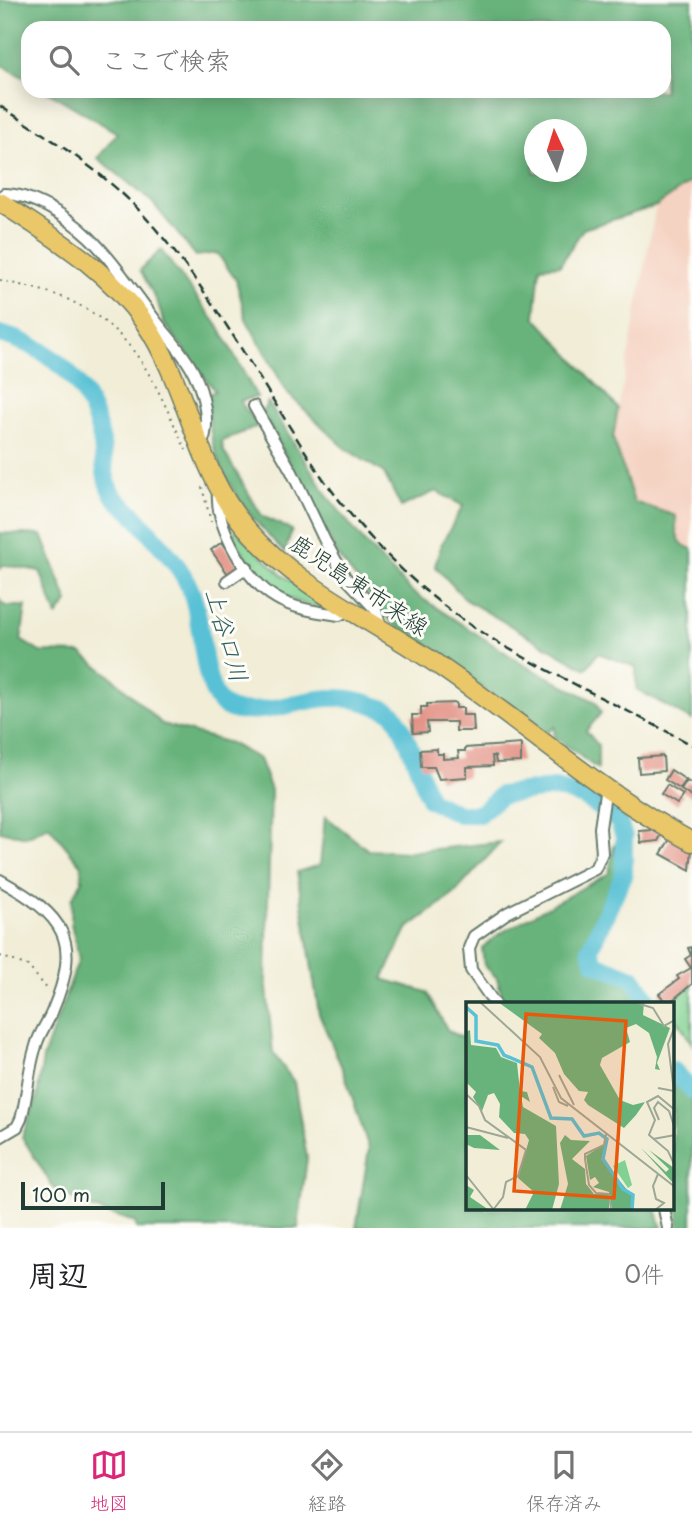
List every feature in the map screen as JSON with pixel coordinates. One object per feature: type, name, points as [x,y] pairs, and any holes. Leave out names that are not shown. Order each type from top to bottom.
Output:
[{"type":"main road","name":"鹿児島東市来線","points":[[0,200],[86,260],[118,289],[145,324],[167,365],[195,451],[246,528],[276,560],[439,665],[606,787],[692,842]]},
{"type":"street","points":[[254,406],[292,472],[345,577],[376,610],[381,628]]},
{"type":"street","points":[[219,485],[218,506],[228,540],[266,591],[283,602],[339,615],[350,608]]},
{"type":"street","points":[[227,581],[247,567]]},
{"type":"street","points":[[494,1002],[471,970],[469,948],[474,936],[507,913],[595,869],[602,853],[600,828],[606,787]]},
{"type":"street","points":[[0,880],[26,895],[57,921],[65,938],[67,962],[58,998],[35,1046],[22,1119],[17,1128],[0,1137]]},
{"type":"street","points":[[664,1210],[668,1228]]},
{"type":"path","points":[[0,279],[67,300],[125,337],[195,451]]},
{"type":"path","points":[[201,481],[210,520],[212,524],[222,524]]},
{"type":"path","points":[[0,956],[28,967],[58,998]]},
{"type":"shaded area","points":[[692,181],[692,549],[685,547],[675,533],[676,516],[634,503],[613,438],[656,206]]},
{"type":"green space","points":[[0,0],[692,0],[692,181],[656,206],[583,229],[560,265],[540,267],[535,317],[618,408],[613,438],[634,502],[676,516],[676,532],[683,544],[692,549],[692,720],[636,689],[636,667],[598,653],[586,669],[466,600],[435,566],[441,545],[463,506],[436,491],[401,507],[384,473],[346,449],[288,394],[246,319],[236,280],[217,253],[196,256],[152,202],[98,158],[117,133],[59,98],[671,98],[671,21],[21,21],[21,76],[0,64]]},
{"type":"green space","points":[[161,250],[219,327],[257,397],[240,401],[258,426],[222,441],[223,450],[262,516],[292,530],[285,552],[262,529],[242,503],[218,460],[213,444],[207,395],[215,391],[163,321],[158,303],[140,270]]},
{"type":"green space","points":[[268,402],[329,498],[364,542],[411,591],[526,666],[596,702],[601,713],[586,731],[598,745],[598,769],[554,737],[555,727],[546,733],[392,623],[340,559],[262,412]]},
{"type":"green space","points":[[236,531],[282,575],[338,610],[298,602],[272,588],[253,567],[231,533]]},
{"type":"green space","points":[[0,533],[42,535],[68,602],[57,616],[40,571],[3,565],[0,569]]},
{"type":"green space","points":[[0,600],[5,606],[26,606],[21,640],[40,652],[81,653],[112,677],[162,724],[230,743],[259,759],[271,790],[266,977],[273,1053],[294,1082],[307,1158],[298,1228],[136,1228],[135,1222],[90,1208],[54,1189],[22,1137],[37,1097],[43,1058],[79,959],[71,923],[72,899],[82,881],[81,865],[49,826],[26,837],[0,831]]},
{"type":"green space","points":[[325,816],[368,850],[407,852],[501,842],[454,894],[407,929],[383,979],[427,992],[448,1031],[466,1039],[466,1210],[656,1210],[662,1228],[356,1228],[369,1149],[345,1075],[319,1014],[297,872],[320,865]]},
{"type":"green space","points":[[614,844],[618,872],[583,950],[591,966],[630,981],[643,1002],[503,1002],[497,978],[484,965],[482,948],[499,934],[609,873]]},
{"type":"green space","points":[[692,984],[692,1044],[674,1014],[674,1002],[671,1002]]},
{"type":"green space","points":[[674,1080],[692,1099],[692,1228],[679,1228],[678,1210],[674,1204]]},
{"type":"building","points":[[222,542],[239,566],[228,574],[211,550]]},
{"type":"building","points":[[456,703],[456,708],[463,708],[463,715],[473,715],[474,731],[456,731],[456,722],[427,722],[428,732],[413,733],[412,715],[421,715],[421,707],[427,707],[427,704]]},
{"type":"building","points":[[521,744],[521,762],[496,763],[495,756],[492,756],[493,766],[467,767],[467,777],[439,779],[434,767],[421,767],[420,750],[437,749],[437,754],[443,754],[443,759],[459,758],[458,751],[465,751],[465,748]]},
{"type":"building","points":[[663,756],[664,771],[639,773],[638,758]]},
{"type":"building","points":[[671,770],[686,780],[680,789],[665,780]]},
{"type":"building","points":[[687,781],[692,784],[692,797],[681,790]]},
{"type":"building","points":[[667,785],[683,795],[677,804],[661,794]]},
{"type":"building","points":[[654,830],[662,834],[658,841],[641,843],[639,831]]},
{"type":"building","points":[[671,837],[692,849],[690,870],[661,854]]},
{"type":"building","points":[[692,947],[692,984],[670,1002],[666,1002],[659,994],[679,979],[677,976],[691,968],[685,959],[691,955],[688,948]]},
{"type":"waterway","name":"上谷口川","points":[[0,334],[19,340],[52,358],[78,384],[95,418],[101,438],[109,489],[166,551],[186,579],[198,616],[207,671],[216,697],[222,704],[237,711],[271,709],[337,698],[373,705],[383,708],[397,718],[430,800],[459,814],[479,814],[501,795],[555,788],[584,797],[619,822],[624,837],[624,874],[590,949],[595,963],[633,978],[650,1002]]},
{"type":"waterway","name":"上谷口川","points":[[674,1071],[692,1090]]},
{"type":"railway","points":[[0,106],[102,176],[133,204],[161,236],[212,303],[324,480],[359,525],[399,567],[442,605],[489,637],[539,666],[692,745]]}]
